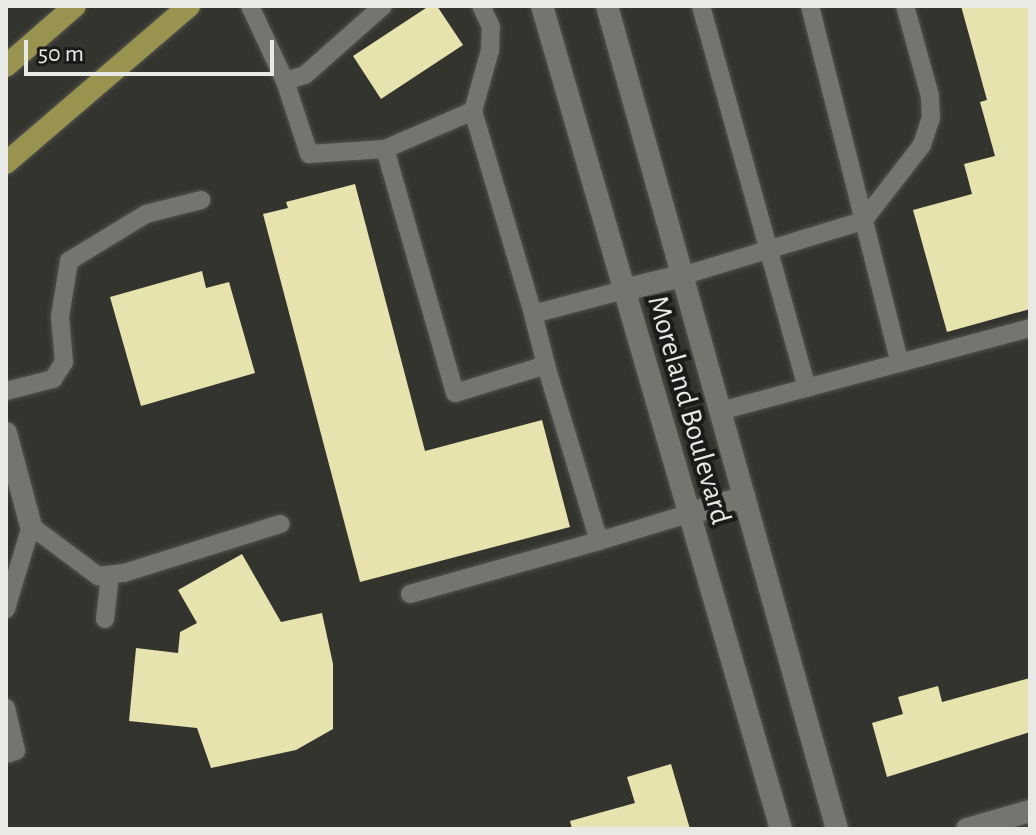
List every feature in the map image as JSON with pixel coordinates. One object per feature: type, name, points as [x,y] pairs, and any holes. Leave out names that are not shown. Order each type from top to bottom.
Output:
[{"type":"main road","points":[[6,66],[75,6]]},
{"type":"main road","points":[[6,163],[189,6]]},
{"type":"street","name":"Moreland Boulevard","points":[[542,6],[781,829]]},
{"type":"street","name":"Moreland Boulevard","points":[[607,6],[685,275],[837,829]]},
{"type":"street","points":[[624,290],[685,275]]},
{"type":"street","points":[[6,433],[31,526]]},
{"type":"street","points":[[688,514],[745,497]]},
{"type":"street","points":[[967,829],[1030,811]]},
{"type":"lane","points":[[250,6],[285,81],[309,154],[385,149],[473,111]]},
{"type":"lane","points":[[285,81],[305,75],[383,6]]},
{"type":"lane","points":[[481,6],[491,27],[490,50],[473,111],[599,541]]},
{"type":"lane","points":[[701,6],[765,252],[807,388]]},
{"type":"lane","points":[[810,6],[900,363]]},
{"type":"lane","points":[[685,275],[863,221],[922,145],[931,118],[930,96],[905,6]]},
{"type":"lane","points":[[385,149],[455,393],[546,365]]},
{"type":"lane","points":[[6,391],[53,379],[64,362],[60,317],[69,261],[146,214],[201,200]]},
{"type":"lane","points":[[533,314],[624,290]]},
{"type":"lane","points":[[720,411],[1030,328]]},
{"type":"lane","points":[[410,594],[688,514]]},
{"type":"lane","points":[[6,609],[31,526],[98,576],[280,524]]},
{"type":"lane","points":[[105,619],[110,575]]},
{"type":"lane","points":[[6,708],[16,751],[6,754]]},
{"type":"building","points":[[429,6],[437,6],[463,45],[381,99],[353,56]]},
{"type":"building","points":[[961,6],[1030,6],[1030,309],[947,332],[913,210],[972,194],[964,164],[995,156],[980,102],[987,100]]},
{"type":"building","points":[[355,184],[425,451],[542,420],[570,527],[360,582],[263,214],[288,208],[286,202]]},
{"type":"building","points":[[202,271],[206,288],[229,282],[255,373],[141,406],[110,297]]},
{"type":"building","points":[[242,554],[281,622],[322,613],[333,664],[333,729],[296,750],[211,768],[197,728],[129,721],[136,648],[178,653],[180,632],[197,623],[178,590]]},
{"type":"building","points":[[1030,678],[1030,732],[887,777],[872,723],[903,714],[898,697],[938,686],[942,702]]},
{"type":"building","points":[[671,764],[690,829],[572,829],[570,821],[635,803],[627,777]]}]
